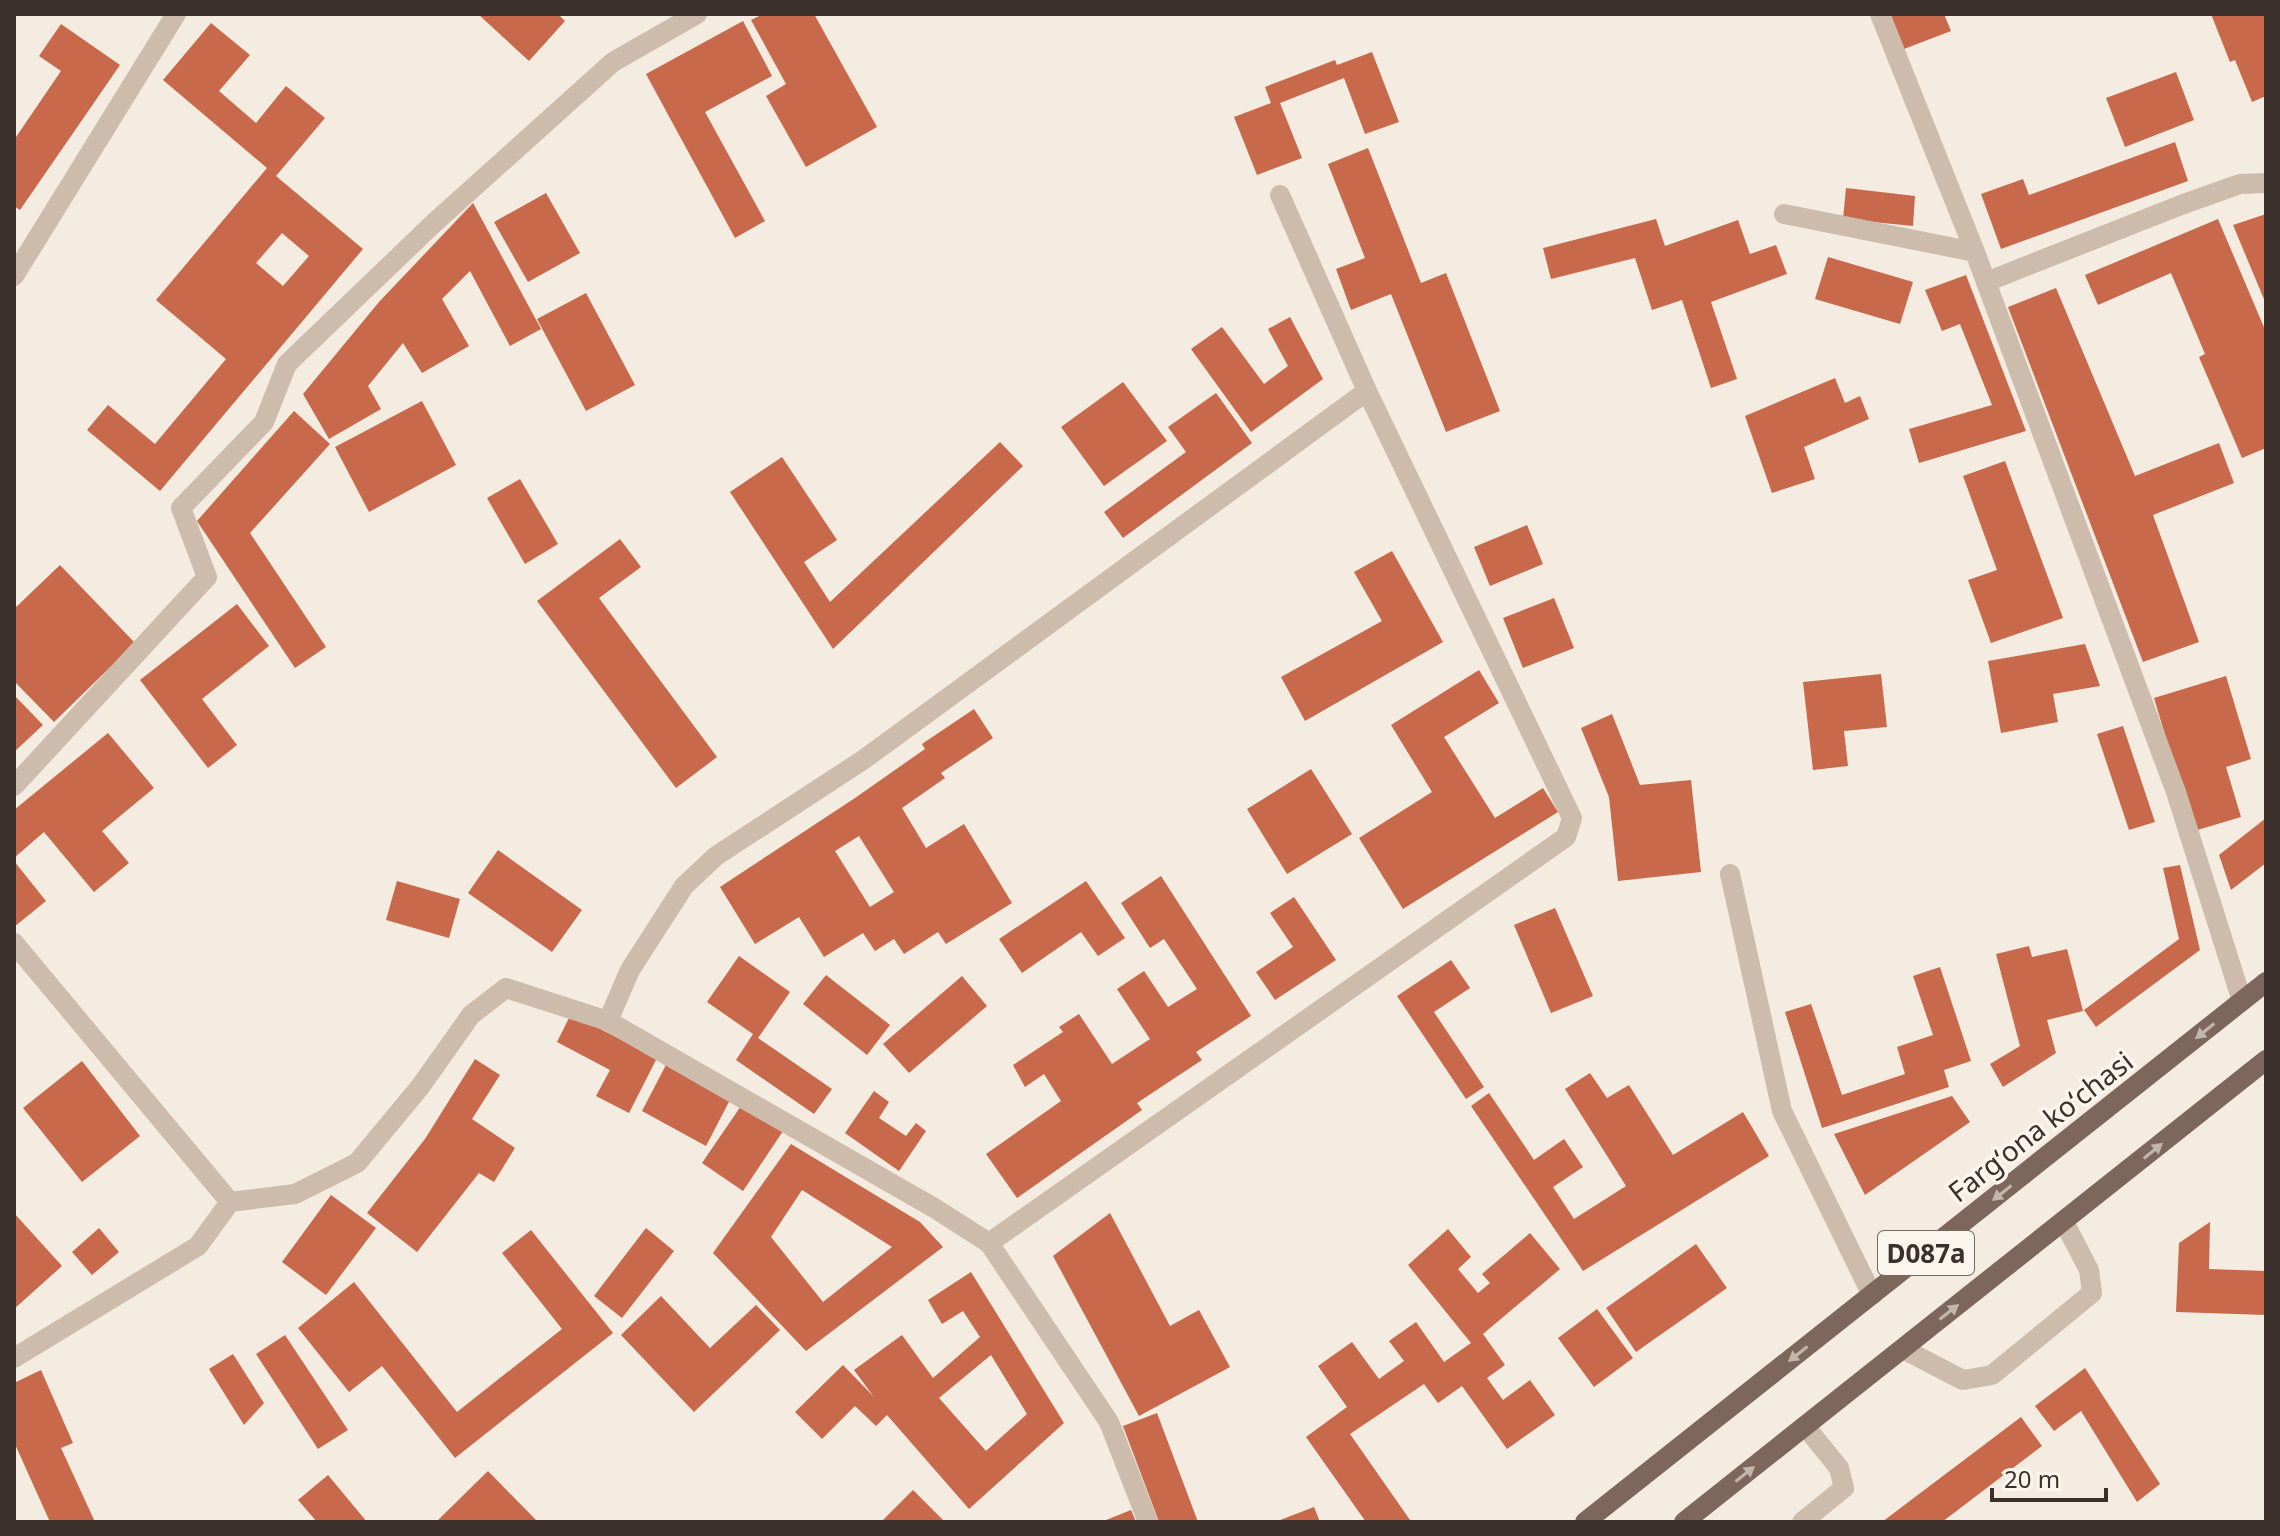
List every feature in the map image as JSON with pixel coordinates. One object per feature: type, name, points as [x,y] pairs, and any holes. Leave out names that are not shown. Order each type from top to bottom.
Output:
[{"type":"main road","name":"Fargʻona koʻchasi","points":[[1585,1522],[2266,982]]},
{"type":"main road","name":"D087a","points":[[1684,1522],[2266,1060]]},
{"type":"street","points":[[14,276],[176,14]]},
{"type":"street","points":[[14,786],[207,577],[181,508],[264,422],[287,364],[434,223],[613,62],[697,14]]},
{"type":"street","points":[[1880,14],[1975,252],[2176,792],[2242,1001]]},
{"type":"street","points":[[1986,282],[2240,184],[2266,183]]},
{"type":"street","points":[[989,1243],[1566,837],[1572,818],[1367,391],[1280,195]]},
{"type":"street","points":[[1784,214],[1975,252]]},
{"type":"street","points":[[608,1021],[630,970],[684,886],[716,856],[863,760],[1367,391]]},
{"type":"street","points":[[1730,874],[1782,1111],[1872,1295]]},
{"type":"street","points":[[14,943],[230,1202]]},
{"type":"street","points":[[14,1358],[198,1246],[230,1202],[295,1194],[357,1163],[420,1087],[471,1015],[506,988],[608,1021],[936,1209],[989,1243],[1109,1422],[1148,1522]]},
{"type":"street","points":[[1903,1349],[1963,1380],[1992,1375],[2092,1293],[2089,1270],[2064,1222]]},
{"type":"street","points":[[1802,1522],[1844,1488],[1839,1468],[1805,1426]]},
{"type":"building","points":[[478,14],[558,14],[565,21],[529,61]]},
{"type":"building","points":[[763,14],[814,14],[877,127],[806,167],[766,96],[786,84],[751,20]]},
{"type":"building","points":[[1890,14],[1944,14],[1951,31],[1904,49]]},
{"type":"building","points":[[2211,14],[2266,14],[2266,96],[2252,102],[2235,60],[2230,62]]},
{"type":"building","points":[[743,21],[772,76],[705,112],[765,221],[735,238],[646,74]]},
{"type":"building","points":[[211,23],[250,55],[219,91],[256,123],[286,86],[325,118],[276,176],[363,249],[160,491],[87,430],[108,405],[155,444],[226,359],[156,300],[267,168],[163,80]],"holes":[[[282,233],[309,256],[283,286],[256,263]]]},
{"type":"building","points":[[61,24],[120,65],[20,210],[14,206],[14,140],[61,71],[39,56]]},
{"type":"building","points":[[1372,52],[1399,122],[1365,134],[1344,78],[1280,103],[1302,158],[1257,175],[1234,117],[1271,103],[1265,87],[1335,60],[1337,65]]},
{"type":"building","points":[[2176,72],[2194,120],[2125,147],[2106,98]]},
{"type":"building","points":[[2175,142],[2188,181],[2001,249],[1981,194],[2023,179],[2029,195]]},
{"type":"building","points":[[1368,148],[1421,283],[1446,273],[1500,411],[1446,432],[1391,294],[1351,310],[1336,269],[1365,258],[1328,164]]},
{"type":"building","points":[[1846,188],[1915,196],[1913,226],[1843,219]]},
{"type":"building","points":[[546,193],[580,253],[528,282],[494,222]]},
{"type":"building","points":[[473,203],[541,329],[510,346],[470,271],[442,299],[469,346],[422,373],[403,343],[368,386],[381,409],[329,439],[303,394],[379,302]]},
{"type":"building","points":[[2266,214],[2266,304],[2233,225]]},
{"type":"building","points":[[1656,219],[1665,246],[1738,220],[1750,254],[1776,245],[1787,274],[1711,302],[1737,379],[1711,388],[1682,300],[1652,310],[1635,258],[1551,279],[1543,248]]},
{"type":"building","points":[[2218,219],[2266,332],[2266,448],[2242,458],[2199,357],[2205,354],[2171,273],[2098,305],[2085,275]]},
{"type":"building","points":[[1828,257],[1913,282],[1900,324],[1815,299]]},
{"type":"building","points":[[1966,275],[2026,431],[1919,463],[1909,429],[1992,405],[1960,324],[1942,331],[1925,290]]},
{"type":"building","points":[[2056,288],[2135,476],[2219,443],[2234,483],[2153,515],[2199,642],[2143,662],[2008,307]]},
{"type":"building","points":[[586,293],[635,385],[586,411],[537,319]]},
{"type":"building","points":[[1290,317],[1323,379],[1251,432],[1191,349],[1222,327],[1264,384],[1288,366],[1268,329]]},
{"type":"building","points":[[1835,378],[1845,403],[1860,396],[1869,419],[1804,447],[1815,479],[1772,493],[1745,416]]},
{"type":"building","points":[[1123,382],[1167,441],[1104,486],[1061,427]]},
{"type":"building","points":[[1216,393],[1252,443],[1123,538],[1104,512],[1186,452],[1168,427]]},
{"type":"building","points":[[422,401],[456,465],[369,512],[335,447]]},
{"type":"building","points":[[294,411],[330,444],[250,533],[326,647],[295,668],[197,521]]},
{"type":"building","points":[[1000,442],[1023,466],[833,649],[730,492],[782,457],[837,540],[804,562],[830,602]]},
{"type":"building","points":[[2005,461],[2063,618],[1991,643],[1968,580],[1997,570],[1963,476]]},
{"type":"building","points":[[520,479],[558,544],[525,564],[487,498]]},
{"type":"building","points":[[1527,525],[1543,564],[1490,586],[1474,547]]},
{"type":"building","points":[[620,539],[641,567],[599,598],[717,757],[676,788],[537,601]]},
{"type":"building","points":[[1392,551],[1443,642],[1305,721],[1281,677],[1382,621],[1354,572]]},
{"type":"building","points":[[60,565],[135,643],[54,722],[14,681],[14,609]]},
{"type":"building","points":[[1554,598],[1574,648],[1523,668],[1503,618]]},
{"type":"building","points":[[237,604],[269,646],[202,699],[237,745],[208,768],[140,680]]},
{"type":"building","points":[[2085,644],[2100,686],[2053,694],[2058,722],[2001,733],[1988,661]]},
{"type":"building","points":[[1479,670],[1499,703],[1444,737],[1495,818],[1543,788],[1558,812],[1403,909],[1359,838],[1432,792],[1391,725]]},
{"type":"building","points":[[1881,674],[1887,727],[1844,731],[1848,766],[1813,770],[1803,682]]},
{"type":"building","points":[[2226,676],[2251,759],[2226,767],[2241,817],[2194,831],[2154,698]]},
{"type":"building","points":[[14,695],[43,725],[14,752]]},
{"type":"building","points":[[974,709],[993,738],[941,773],[945,778],[902,808],[926,848],[964,824],[1012,903],[946,944],[938,932],[904,954],[894,939],[875,951],[863,933],[824,957],[799,917],[755,944],[720,887],[925,749],[922,744]],"holes":[[[859,836],[894,892],[870,907],[835,851]]]},
{"type":"building","points":[[1612,714],[1640,785],[1691,780],[1701,872],[1618,881],[1609,797],[1581,728]]},
{"type":"building","points":[[2123,726],[2155,822],[2129,830],[2097,734]]},
{"type":"building","points":[[108,733],[154,788],[102,831],[129,863],[94,892],[44,832],[14,858],[14,810]]},
{"type":"building","points":[[1311,769],[1352,834],[1287,874],[1247,809]]},
{"type":"building","points":[[2266,818],[2266,863],[2231,890],[2219,855]]},
{"type":"building","points":[[498,850],[582,910],[552,952],[468,893]]},
{"type":"building","points":[[14,861],[46,901],[14,927]]},
{"type":"building","points":[[2180,865],[2200,950],[2096,1027],[2084,1010],[2179,939],[2163,868]]},
{"type":"building","points":[[1161,876],[1251,1016],[1196,1052],[1202,1060],[1137,1103],[1142,1110],[1017,1198],[986,1154],[1061,1101],[1044,1074],[1025,1087],[1013,1065],[1063,1032],[1059,1027],[1079,1014],[1112,1064],[1150,1039],[1117,989],[1144,971],[1168,1007],[1197,989],[1164,939],[1150,948],[1121,903]]},
{"type":"building","points":[[397,881],[460,899],[449,938],[386,920]]},
{"type":"building","points":[[1086,881],[1125,938],[1098,956],[1081,932],[1022,973],[999,939]]},
{"type":"building","points":[[1294,897],[1336,960],[1275,1000],[1256,972],[1293,947],[1270,913]]},
{"type":"building","points":[[1555,908],[1593,996],[1551,1013],[1514,925]]},
{"type":"building","points":[[2029,946],[2032,957],[2067,949],[2083,1011],[2047,1020],[2056,1053],[2003,1087],[1990,1064],[2020,1046],[1996,954]]},
{"type":"building","points":[[739,956],[790,992],[758,1038],[832,1089],[814,1114],[736,1060],[753,1034],[707,1002]]},
{"type":"building","points":[[1451,960],[1470,988],[1434,1012],[1484,1087],[1466,1099],[1397,996]]},
{"type":"building","points":[[1940,967],[1971,1061],[1944,1070],[1949,1087],[1822,1128],[1785,1012],[1811,1004],[1842,1095],[1905,1074],[1897,1047],[1933,1035],[1913,976]]},
{"type":"building","points":[[826,975],[890,1025],[867,1055],[803,1004]]},
{"type":"building","points":[[962,976],[987,1006],[909,1073],[883,1044]]},
{"type":"building","points":[[571,1014],[657,1058],[629,1113],[596,1096],[610,1070],[557,1042]]},
{"type":"building","points":[[475,1059],[500,1075],[472,1119],[515,1148],[494,1182],[479,1173],[417,1252],[367,1213],[425,1139]]},
{"type":"building","points":[[82,1061],[140,1136],[82,1182],[23,1108]]},
{"type":"building","points":[[668,1061],[732,1096],[706,1146],[642,1111]]},
{"type":"building","points":[[1590,1073],[1607,1098],[1629,1085],[1673,1155],[1743,1112],[1769,1156],[1583,1271],[1471,1106],[1489,1093],[1534,1160],[1564,1139],[1583,1167],[1553,1187],[1574,1219],[1626,1186],[1565,1089]]},
{"type":"building","points":[[874,1091],[889,1102],[879,1118],[906,1136],[916,1123],[926,1131],[899,1171],[845,1133]]},
{"type":"building","points":[[1952,1096],[1970,1122],[1865,1195],[1834,1134]]},
{"type":"building","points":[[743,1103],[783,1131],[743,1191],[702,1163]]},
{"type":"building","points":[[791,1144],[920,1222],[943,1247],[806,1351],[713,1253]],"holes":[[[802,1190],[892,1247],[823,1302],[771,1237]]]},
{"type":"building","points":[[331,1195],[376,1228],[326,1295],[282,1262]]},
{"type":"building","points":[[14,1213],[62,1266],[14,1309]]},
{"type":"building","points":[[1110,1213],[1170,1326],[1199,1310],[1230,1367],[1139,1416],[1053,1256]]},
{"type":"building","points":[[2210,1222],[2209,1269],[2266,1271],[2266,1315],[2176,1312],[2179,1243]]},
{"type":"building","points":[[99,1228],[119,1252],[92,1275],[72,1252]]},
{"type":"building","points":[[646,1228],[674,1251],[622,1318],[594,1296]]},
{"type":"building","points":[[1448,1229],[1471,1257],[1458,1269],[1478,1293],[1490,1283],[1482,1274],[1530,1233],[1560,1269],[1483,1334],[1505,1365],[1487,1378],[1503,1400],[1530,1380],[1555,1415],[1507,1449],[1462,1386],[1438,1403],[1424,1384],[1350,1434],[1410,1520],[1366,1522],[1306,1437],[1347,1407],[1318,1366],[1352,1342],[1379,1379],[1404,1361],[1389,1341],[1416,1322],[1444,1362],[1471,1343],[1408,1265]]},
{"type":"building","points":[[531,1230],[613,1333],[455,1458],[382,1366],[349,1392],[298,1328],[354,1282],[457,1412],[562,1329],[502,1253]]},
{"type":"building","points":[[1696,1244],[1727,1288],[1636,1352],[1606,1308]]},
{"type":"building","points":[[971,1272],[1064,1423],[969,1509],[887,1415],[876,1426],[855,1406],[822,1439],[795,1412],[843,1365],[874,1397],[854,1370],[902,1335],[933,1378],[980,1337],[963,1311],[942,1324],[928,1300]],"holes":[[[991,1355],[1027,1414],[986,1451],[939,1398]]]},
{"type":"building","points":[[661,1296],[710,1348],[756,1305],[780,1330],[694,1412],[621,1335]]},
{"type":"building","points":[[1597,1309],[1633,1358],[1594,1387],[1558,1338]]},
{"type":"building","points":[[285,1335],[348,1430],[318,1449],[256,1354]]},
{"type":"building","points":[[233,1354],[264,1403],[244,1425],[209,1369]]},
{"type":"building","points":[[2085,1368],[2160,1484],[2137,1502],[2081,1411],[2054,1431],[2035,1406]]},
{"type":"building","points":[[41,1370],[73,1443],[61,1448],[95,1522],[50,1522],[14,1442],[14,1383]]},
{"type":"building","points":[[1157,1413],[1198,1522],[1159,1522],[1123,1426]]},
{"type":"building","points":[[2021,1417],[2042,1446],[1942,1522],[1882,1522]]},
{"type":"building","points":[[488,1471],[538,1522],[436,1522]]},
{"type":"building","points":[[328,1475],[367,1522],[317,1522],[298,1500]]},
{"type":"building","points":[[913,1490],[945,1522],[881,1522]]},
{"type":"building","points":[[1314,1507],[1320,1522],[1275,1522]]},
{"type":"building","points":[[1131,1510],[1136,1522],[1101,1522]]}]
